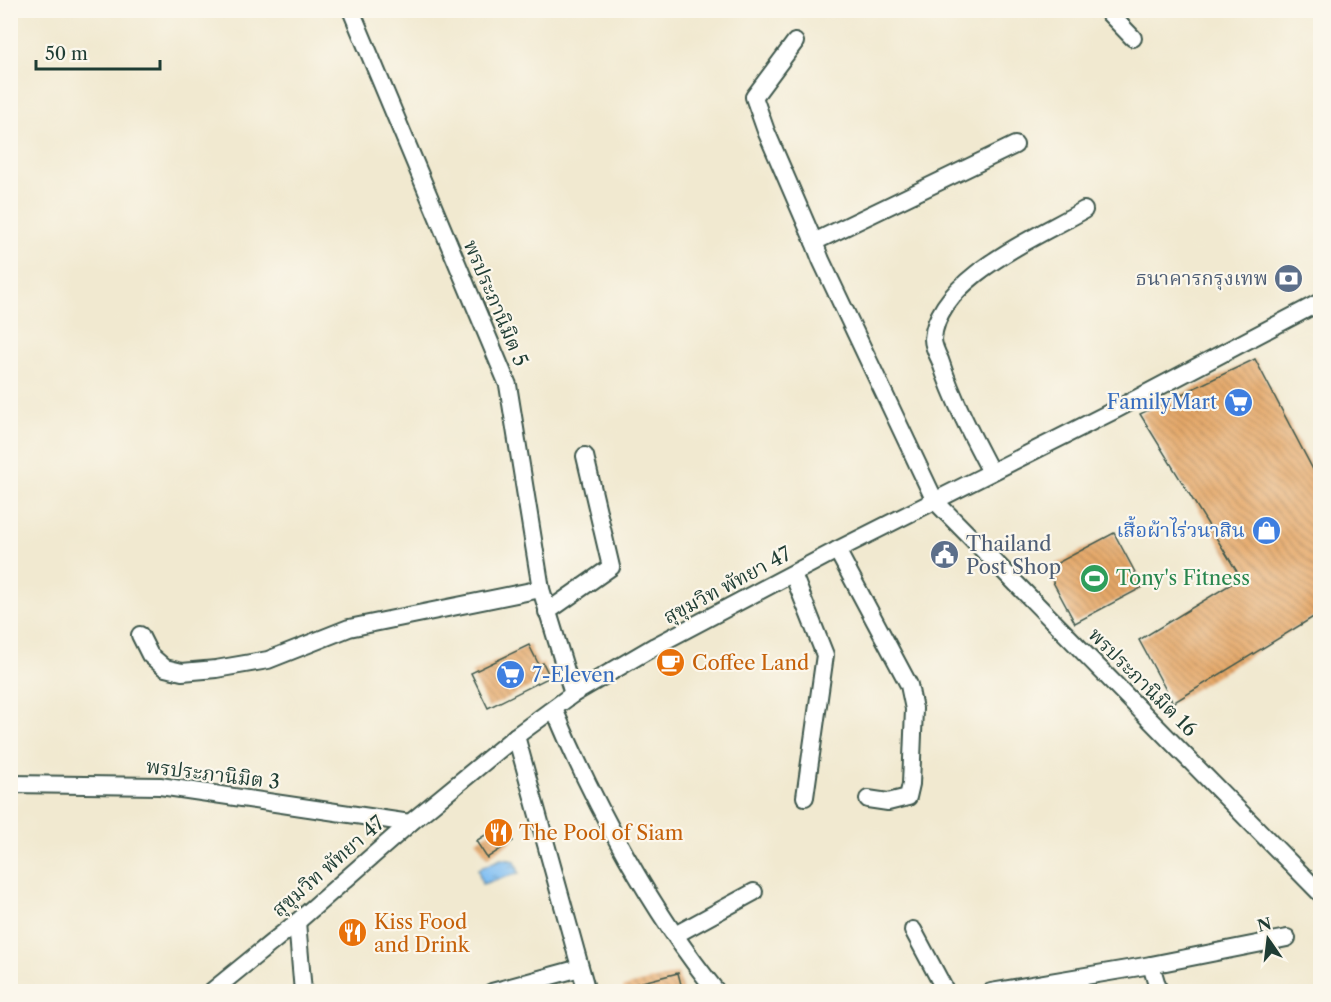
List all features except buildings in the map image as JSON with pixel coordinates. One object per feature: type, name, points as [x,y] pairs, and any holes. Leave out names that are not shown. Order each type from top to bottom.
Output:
[{"type":"street","name":"พรประภานิมิต 5","points":[[351,10],[508,385],[541,589],[573,694]]},
{"type":"street","points":[[1106,10],[1132,38]]},
{"type":"street","name":"พรประภานิมิต 16","points":[[795,42],[754,97],[766,131],[814,242],[935,501],[1320,893]]},
{"type":"street","points":[[814,242],[1014,145]]},
{"type":"street","points":[[991,472],[949,389],[933,340],[941,313],[959,286],[993,262],[1084,210]]},
{"type":"street","name":"สุขุมวิท พัทยา 47","points":[[211,992],[297,922],[410,823],[516,736],[573,694],[655,646],[837,550],[1320,302]]},
{"type":"street","points":[[547,612],[611,567],[585,456]]},
{"type":"street","points":[[837,550],[898,662],[909,686],[914,709],[912,784],[908,797],[888,802],[868,799]]},
{"type":"street","points":[[793,574],[825,655],[805,797]]},
{"type":"street","points":[[140,635],[150,655],[165,668],[182,672],[216,669],[268,660],[349,628],[541,589]]},
{"type":"street","points":[[554,709],[584,779],[675,935],[717,992]]},
{"type":"street","points":[[516,736],[587,992]]},
{"type":"street","name":"พรประภานิมิต 3","points":[[10,784],[160,786],[410,823]]},
{"type":"street","points":[[675,935],[754,892]]},
{"type":"street","points":[[297,922],[303,992]]},
{"type":"street","points":[[913,930],[946,992]]},
{"type":"street","points":[[991,992],[1150,965],[1287,938]]},
{"type":"street","points":[[1150,965],[1159,992]]},
{"type":"street","points":[[492,992],[580,968]]},
{"type":"water","points":[[501,859],[515,861],[519,873],[482,884],[478,869]]},
{"type":"place","name":"ธนาคารกรุงเทพ","points":[[1289,278]]},
{"type":"place","name":"FamilyMart","points":[[1238,402]]},
{"type":"place","name":"เสื้อผ้าไร่วนาสิน","points":[[1266,530]]},
{"type":"place","name":"Thailand Post Shop","points":[[945,555]]},
{"type":"place","name":"Tony's Fitness","points":[[1095,578]]},
{"type":"place","name":"Coffee Land","points":[[671,663]]},
{"type":"place","name":"7-Eleven","points":[[511,675]]},
{"type":"place","name":"The Pool of Siam","points":[[498,833]]},
{"type":"place","name":"Kiss Food and Drink","points":[[353,933]]}]
